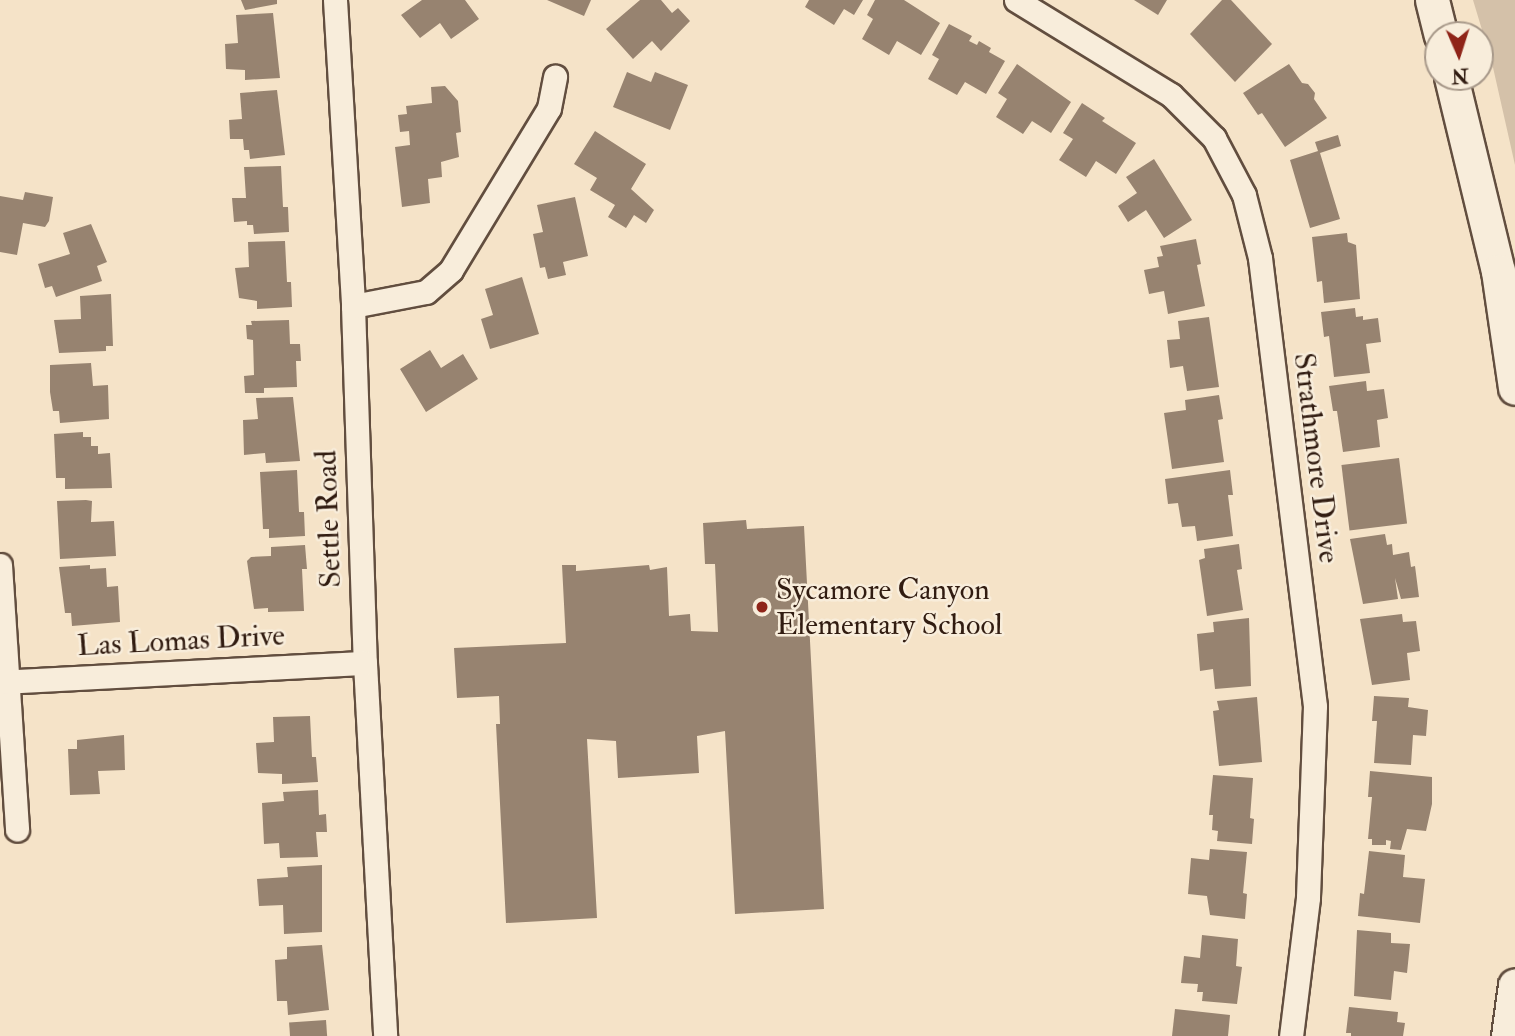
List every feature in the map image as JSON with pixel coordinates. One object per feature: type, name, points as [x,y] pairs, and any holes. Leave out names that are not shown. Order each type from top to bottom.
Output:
[{"type":"street","name":"Settle Road","points":[[335,0],[353,306],[365,663],[385,1036]]},
{"type":"street","name":"Strathmore Drive","points":[[1016,0],[1051,9],[1171,95],[1214,138],[1244,195],[1259,258],[1315,706],[1308,898],[1291,1036]]},
{"type":"street","points":[[1432,0],[1437,21]]},
{"type":"street","points":[[353,306],[426,292],[451,270],[549,108],[555,78]]},
{"type":"street","points":[[1454,91],[1498,271],[1515,388]]},
{"type":"street","points":[[0,565],[3,682],[17,829]]},
{"type":"street","name":"Las Lomas Drive","points":[[3,682],[365,663]]},
{"type":"street","points":[[1508,1036],[1515,985]]},
{"type":"shaded area","points":[[1473,0],[1515,0],[1515,165],[1494,72],[1494,21],[1479,21]]},
{"type":"building","points":[[241,0],[277,0],[277,4],[245,10]]},
{"type":"building","points":[[422,0],[465,0],[479,19],[451,39],[440,23],[420,38],[401,15]]},
{"type":"building","points":[[547,0],[591,0],[584,16]]},
{"type":"building","points":[[640,0],[661,0],[672,13],[678,8],[690,21],[661,51],[652,41],[633,59],[606,29]]},
{"type":"building","points":[[809,0],[863,0],[854,15],[844,9],[834,25],[805,7]]},
{"type":"building","points":[[875,0],[904,0],[940,23],[921,55],[897,41],[889,55],[862,39],[873,19],[867,15]]},
{"type":"building","points":[[1134,0],[1167,0],[1158,15]]},
{"type":"building","points":[[1222,0],[1231,0],[1272,44],[1235,82],[1190,34]]},
{"type":"building","points":[[273,13],[280,78],[245,80],[245,70],[226,69],[225,44],[238,43],[236,15]]},
{"type":"building","points":[[949,24],[972,36],[969,41],[977,45],[979,41],[991,48],[989,52],[1005,61],[986,94],[965,82],[957,95],[928,79],[939,59],[932,55]]},
{"type":"building","points":[[1017,64],[1071,102],[1051,133],[1032,121],[1023,134],[996,117],[1007,99],[998,93]]},
{"type":"building","points":[[1289,64],[1302,83],[1308,84],[1315,93],[1314,99],[1327,118],[1285,147],[1262,113],[1258,115],[1243,93]]},
{"type":"building","points":[[627,72],[651,82],[655,72],[688,85],[670,130],[613,107]]},
{"type":"building","points":[[445,86],[458,101],[461,132],[456,133],[459,157],[441,162],[442,177],[428,179],[430,203],[402,207],[395,147],[410,145],[409,131],[400,132],[398,115],[407,114],[406,106],[432,103],[431,87]]},
{"type":"building","points":[[277,90],[285,155],[250,159],[249,150],[244,150],[243,139],[230,139],[229,120],[242,119],[240,93]]},
{"type":"building","points":[[1082,103],[1105,118],[1102,121],[1136,143],[1116,174],[1096,161],[1086,177],[1059,160],[1073,139],[1063,133]]},
{"type":"building","points":[[595,131],[646,164],[631,189],[654,210],[646,223],[634,215],[626,228],[608,217],[615,205],[590,190],[597,178],[574,164]]},
{"type":"building","points":[[1338,135],[1341,146],[1320,153],[1340,219],[1310,228],[1290,160],[1318,151],[1315,142]]},
{"type":"building","points":[[1154,159],[1192,220],[1164,238],[1146,210],[1128,222],[1118,206],[1137,193],[1126,177]]},
{"type":"building","points":[[281,166],[283,207],[288,207],[289,232],[254,234],[253,225],[247,225],[247,221],[234,222],[232,198],[246,198],[244,167]]},
{"type":"building","points":[[25,192],[53,197],[49,221],[45,227],[23,223],[17,255],[0,252],[0,196],[23,200]]},
{"type":"building","points":[[575,197],[588,256],[563,262],[566,275],[548,279],[545,267],[540,268],[533,234],[543,232],[537,205]]},
{"type":"building","points":[[91,224],[107,262],[97,266],[102,281],[56,297],[52,286],[45,288],[38,264],[70,254],[63,233]]},
{"type":"building","points":[[1347,233],[1348,242],[1356,245],[1360,299],[1324,303],[1322,281],[1317,282],[1312,237]]},
{"type":"building","points":[[1196,239],[1201,264],[1197,265],[1205,306],[1168,314],[1164,291],[1149,294],[1144,270],[1159,267],[1157,257],[1163,256],[1160,246]]},
{"type":"building","points":[[285,241],[287,282],[291,282],[292,307],[257,309],[257,301],[239,298],[235,268],[249,267],[248,242]]},
{"type":"building","points":[[522,277],[539,334],[490,349],[481,319],[493,315],[485,289]]},
{"type":"building","points":[[111,294],[113,346],[106,346],[106,351],[59,353],[54,320],[81,319],[80,296]]},
{"type":"building","points":[[1355,308],[1356,317],[1363,316],[1363,320],[1378,318],[1381,342],[1366,344],[1370,373],[1334,377],[1329,336],[1324,337],[1321,312]]},
{"type":"building","points":[[1209,317],[1219,387],[1187,391],[1183,366],[1170,368],[1167,340],[1180,339],[1178,321]]},
{"type":"building","points":[[289,320],[290,344],[300,344],[301,361],[296,361],[297,387],[264,388],[264,393],[245,393],[244,376],[254,375],[253,340],[247,339],[246,325],[252,325],[251,321]]},
{"type":"building","points":[[430,350],[441,368],[463,354],[478,379],[426,412],[400,369]]},
{"type":"building","points":[[91,363],[93,386],[108,385],[109,419],[60,423],[59,411],[53,411],[50,365]]},
{"type":"building","points":[[1366,381],[1367,391],[1384,389],[1388,418],[1377,420],[1380,447],[1343,452],[1337,411],[1333,411],[1329,386]]},
{"type":"building","points":[[1219,395],[1223,419],[1218,420],[1224,462],[1172,469],[1164,413],[1186,410],[1185,400]]},
{"type":"building","points":[[293,397],[300,461],[266,463],[265,453],[244,455],[243,420],[258,419],[256,398]]},
{"type":"building","points":[[83,432],[83,437],[91,437],[91,446],[98,446],[98,454],[110,453],[112,488],[65,489],[65,478],[56,478],[54,434]]},
{"type":"building","points":[[1399,458],[1407,524],[1349,531],[1341,465]]},
{"type":"building","points":[[297,470],[299,512],[304,512],[305,536],[269,538],[269,529],[263,529],[260,472]]},
{"type":"building","points":[[1230,470],[1233,495],[1228,495],[1233,536],[1197,541],[1195,526],[1182,527],[1178,503],[1168,504],[1165,479]]},
{"type":"building","points":[[57,501],[92,501],[91,522],[114,521],[116,556],[60,559]]},
{"type":"building","points":[[746,520],[747,529],[804,526],[824,909],[735,914],[725,731],[697,736],[699,773],[618,778],[616,741],[587,739],[597,918],[506,923],[496,724],[500,724],[499,696],[457,698],[454,648],[566,643],[562,565],[576,565],[576,571],[649,565],[650,570],[667,567],[669,616],[690,614],[691,631],[718,632],[715,564],[705,564],[703,523]]},
{"type":"building","points":[[1385,534],[1387,545],[1392,544],[1393,555],[1409,552],[1411,567],[1415,566],[1419,597],[1401,599],[1395,578],[1398,599],[1363,604],[1350,539]]},
{"type":"building","points":[[1239,544],[1242,569],[1237,570],[1243,610],[1207,616],[1199,560],[1205,558],[1204,549]]},
{"type":"building","points":[[305,545],[307,569],[302,569],[304,611],[268,612],[268,608],[254,609],[247,561],[251,557],[271,556],[271,547]]},
{"type":"building","points":[[90,565],[90,569],[106,568],[107,587],[118,586],[120,622],[72,626],[71,613],[65,613],[59,567]]},
{"type":"building","points":[[1402,614],[1403,622],[1416,621],[1420,651],[1407,653],[1410,680],[1372,685],[1360,619]]},
{"type":"building","points":[[1249,618],[1251,686],[1215,689],[1213,669],[1200,671],[1197,634],[1214,632],[1213,622]]},
{"type":"building","points":[[1374,696],[1409,698],[1408,707],[1428,710],[1426,736],[1413,735],[1411,765],[1374,763],[1377,721],[1372,721]]},
{"type":"building","points":[[1257,697],[1262,762],[1219,766],[1213,711],[1219,710],[1217,701]]},
{"type":"building","points":[[310,716],[312,757],[316,757],[318,782],[282,784],[282,774],[258,773],[256,743],[274,742],[273,717]]},
{"type":"building","points":[[124,735],[125,770],[98,771],[100,794],[70,795],[68,749],[77,749],[77,740]]},
{"type":"building","points":[[1370,771],[1432,777],[1432,804],[1426,831],[1407,829],[1401,850],[1390,849],[1391,841],[1386,840],[1386,845],[1372,845],[1372,839],[1368,839],[1372,797],[1368,797]]},
{"type":"building","points":[[1213,775],[1253,778],[1250,818],[1254,819],[1252,844],[1217,841],[1218,831],[1212,830],[1213,815],[1209,815]]},
{"type":"building","points":[[318,790],[319,815],[326,814],[327,832],[316,832],[318,857],[280,858],[279,843],[264,844],[262,803],[284,801],[283,792]]},
{"type":"building","points":[[1210,849],[1247,852],[1243,893],[1247,894],[1245,919],[1210,915],[1207,896],[1188,894],[1191,858],[1209,860]]},
{"type":"building","points":[[1369,851],[1405,855],[1403,877],[1425,879],[1420,923],[1358,916],[1360,893],[1364,894]]},
{"type":"building","points":[[322,865],[322,932],[284,934],[283,905],[259,906],[257,879],[288,877],[287,867]]},
{"type":"building","points":[[1357,930],[1391,933],[1391,943],[1410,944],[1407,973],[1394,971],[1391,1000],[1354,996]]},
{"type":"building","points":[[1202,935],[1238,939],[1236,966],[1242,967],[1237,1004],[1202,1001],[1203,992],[1197,992],[1198,984],[1181,983],[1184,956],[1200,958]]},
{"type":"building","points":[[322,945],[329,1010],[288,1015],[287,1001],[277,1001],[275,960],[287,959],[287,947]]},
{"type":"building","points":[[1349,1007],[1398,1012],[1397,1022],[1405,1023],[1403,1036],[1351,1036],[1351,1033],[1346,1033]]},
{"type":"building","points":[[1175,1009],[1230,1015],[1228,1036],[1172,1036]]},
{"type":"building","points":[[326,1020],[327,1036],[290,1036],[289,1023]]},
{"type":"place","name":"Sycamore Canyon Elementary School","points":[[762,607]]}]
